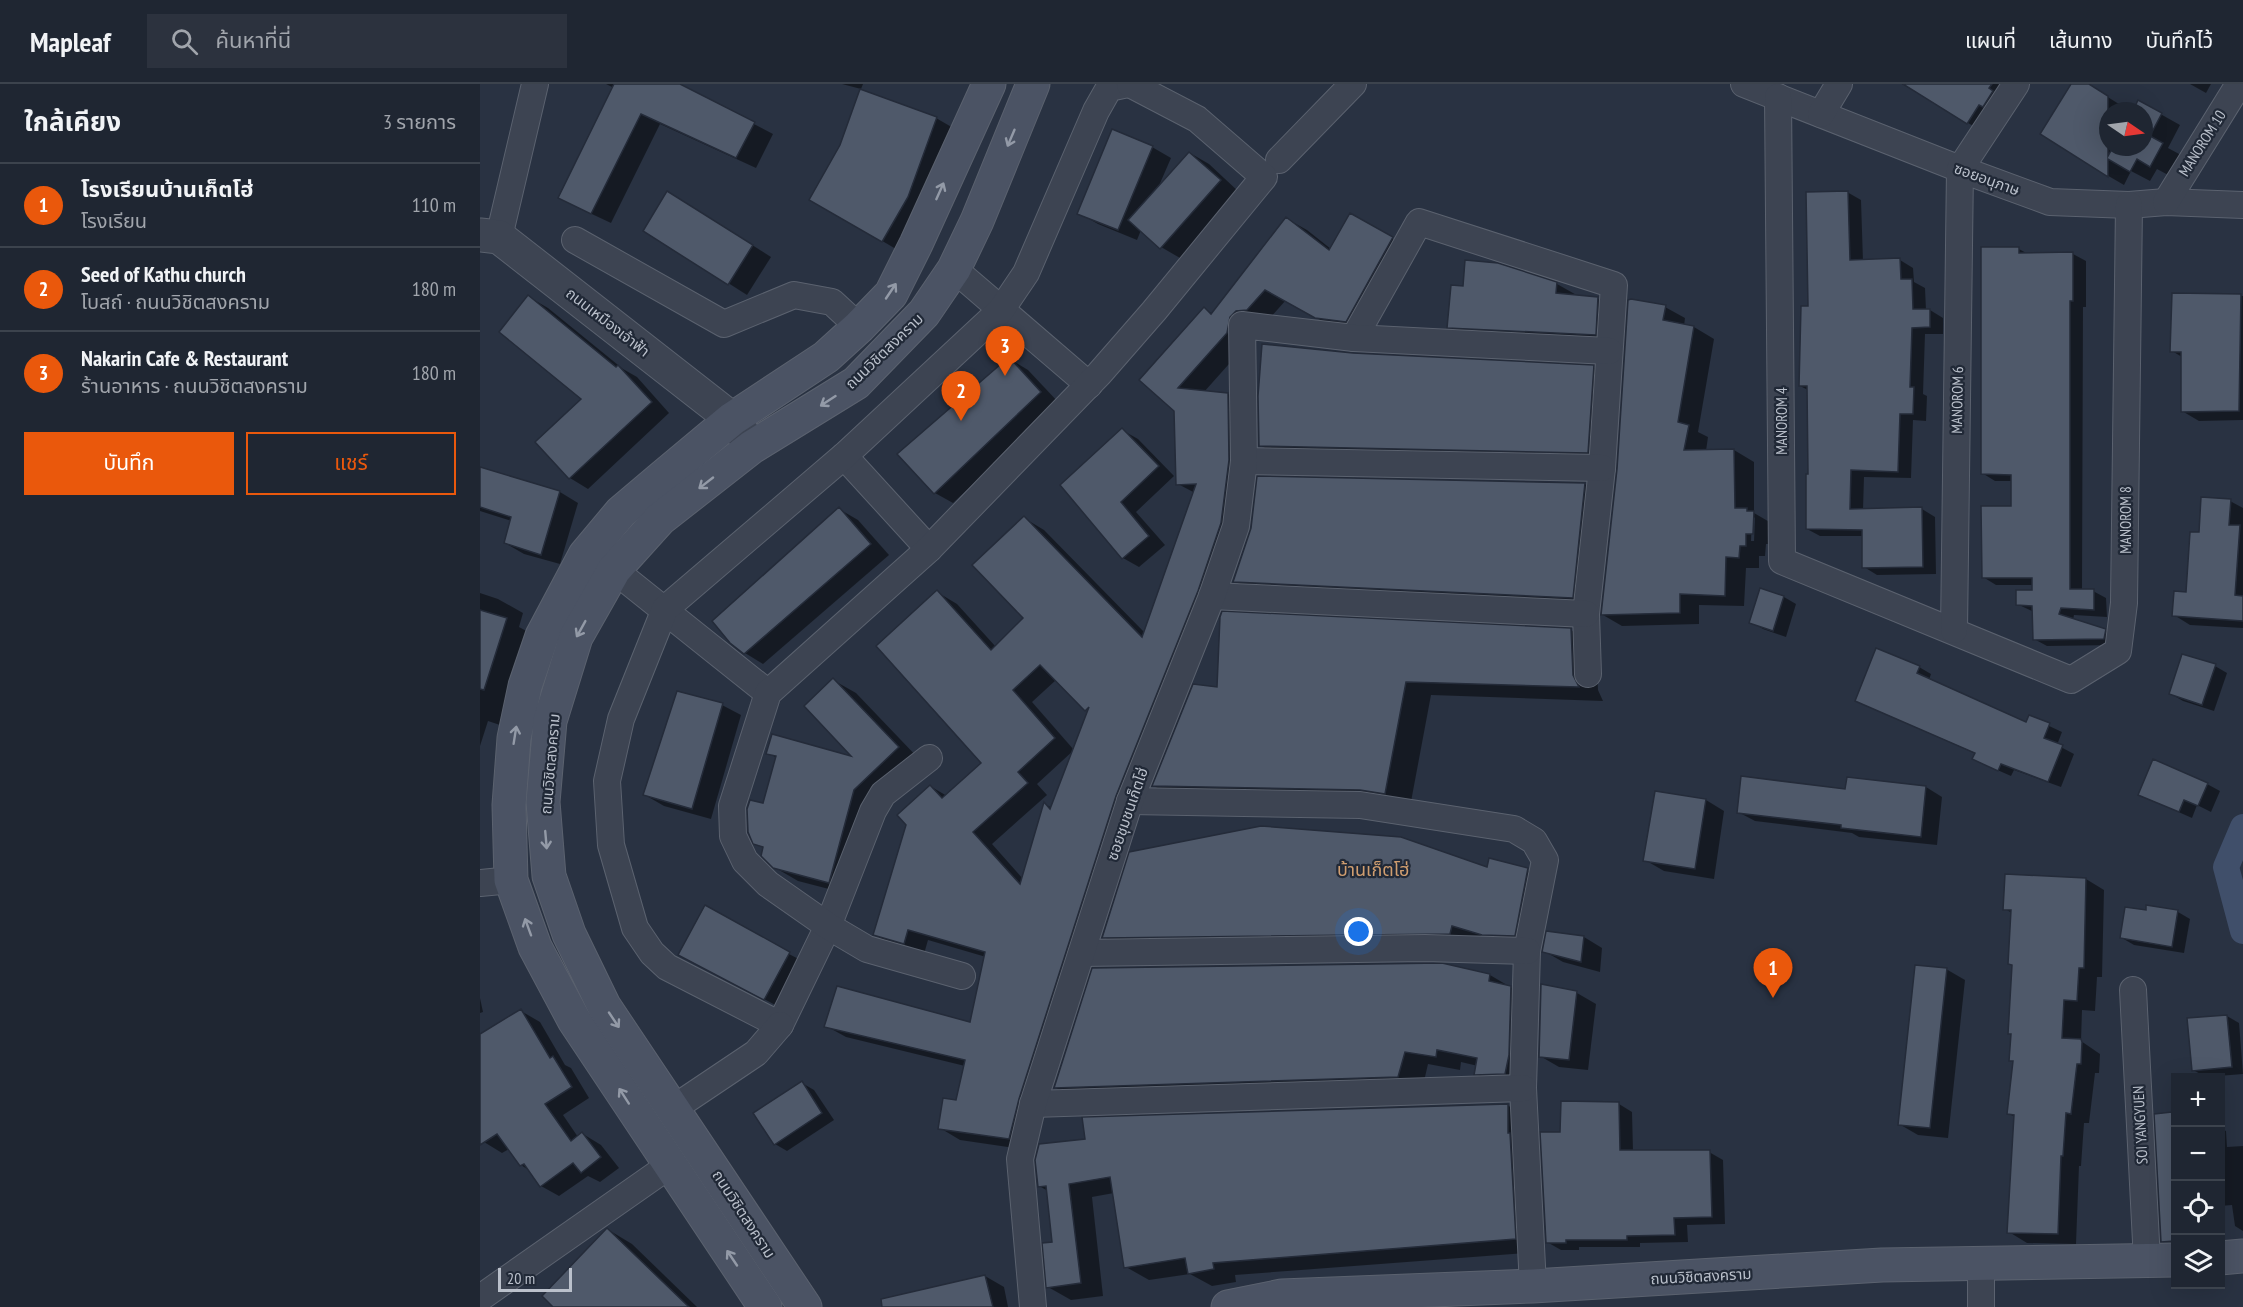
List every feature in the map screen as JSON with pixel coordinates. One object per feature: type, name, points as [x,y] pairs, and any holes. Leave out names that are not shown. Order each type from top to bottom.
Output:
[{"type":"main road","points":[[765,1307],[574,1020],[536,947],[496,882],[509,805],[514,738],[525,686],[542,636],[585,555],[621,513],[732,419],[826,357],[860,327],[891,294],[989,84]]},
{"type":"main road","name":"ถนนวิชิตสงคราม","points":[[805,1307],[604,1006],[569,934],[549,876],[543,802],[550,721],[576,637],[614,570],[660,519],[752,447],[856,383],[924,313],[954,269],[981,211],[1033,84]]},
{"type":"main road","points":[[2225,1258],[2243,1257]]},
{"type":"main road","name":"ถนนวิชิตสงคราม","points":[[1228,1307],[1282,1296],[1520,1293],[1882,1265],[2161,1260]]},
{"type":"street","points":[[489,236],[535,84]]},
{"type":"street","points":[[780,1025],[667,967],[652,953],[635,928],[611,845],[607,781],[621,719],[665,609],[843,456],[1001,310],[1026,273],[1096,111],[1109,88],[1129,84],[1197,119],[1264,177],[1154,311],[1089,385],[928,549],[768,693],[732,806],[733,836],[745,861],[768,884],[828,926],[867,949],[962,976]]},
{"type":"street","points":[[1279,160],[1353,84]]},
{"type":"street","name":"ซอยอนุภาษ","points":[[1744,84],[2050,202],[2129,205],[2166,202],[2243,205]]},
{"type":"street","points":[[1821,114],[1839,84]]},
{"type":"street","points":[[1960,169],[2016,84]]},
{"type":"street","name":"MANOROM 10","points":[[2166,202],[2239,84]]},
{"type":"street","name":"MANOROM 4","points":[[1778,97],[1782,561],[1954,630]]},
{"type":"street","name":"MANOROM 6","points":[[1954,630],[1960,169]]},
{"type":"street","name":"MANOROM 8","points":[[1954,630],[2071,680],[2118,651],[2124,603],[2129,205]]},
{"type":"street","points":[[1588,674],[1586,614],[1602,468],[1614,285],[1419,222],[1354,338],[1609,351]]},
{"type":"street","name":"ถนนเหมืองเจ้าฟ้า","points":[[489,236],[732,419],[752,447]]},
{"type":"street","points":[[575,240],[724,324],[794,296],[831,302],[860,327]]},
{"type":"street","points":[[954,269],[1089,385]]},
{"type":"street","name":"ซอยชุมชนเก็ตโฮ่","points":[[1033,1307],[1020,1159],[1033,1104],[1130,801],[1212,597],[1236,526],[1244,461],[1242,325],[1354,338]]},
{"type":"street","points":[[843,456],[928,549]]},
{"type":"street","points":[[1244,461],[1602,468]]},
{"type":"street","points":[[614,570],[768,693]]},
{"type":"street","points":[[1212,597],[1586,614]]},
{"type":"street","points":[[674,1108],[756,1053],[780,1025],[828,926],[873,811],[883,794],[929,758]]},
{"type":"street","points":[[1130,801],[1360,805],[1514,830],[1534,841],[1545,860],[1527,951],[1520,1293]]},
{"type":"street","points":[[1082,953],[1425,948],[1527,951]]},
{"type":"street","name":"SOI YANGYUEN","points":[[2133,990],[2161,1260]]},
{"type":"street","points":[[1033,1104],[1523,1088]]},
{"type":"street","points":[[480,1298],[670,1165]]},
{"type":"street","points":[[1981,1264],[1981,1307]]},
{"type":"building","points":[[614,84],[680,84],[755,122],[736,158],[641,114],[591,214],[558,198]]},
{"type":"building","points":[[1903,84],[1992,84],[1989,88],[1993,91],[1983,107],[1979,105],[1967,124]]},
{"type":"building","points":[[2071,84],[2089,84],[2108,96],[2108,102],[2099,102],[2099,156],[2153,156],[2153,138],[2163,143],[2150,167],[2137,159],[2130,172],[2108,159],[2108,177],[2040,134]]},
{"type":"building","points":[[860,89],[937,117],[908,197],[882,242],[809,200],[840,145]]},
{"type":"building","points":[[2153,108],[2162,113],[2153,130]]},
{"type":"building","points":[[1112,129],[1153,146],[1118,230],[1077,214]]},
{"type":"building","points":[[1189,152],[1221,180],[1160,249],[1128,220]]},
{"type":"building","points":[[667,191],[753,245],[728,285],[643,231]]},
{"type":"building","points":[[1848,191],[1850,260],[1900,258],[1901,279],[1912,279],[1913,309],[1930,309],[1930,327],[1912,328],[1910,387],[1914,387],[1913,414],[1900,414],[1898,472],[1851,470],[1850,509],[1922,507],[1923,567],[1862,568],[1862,530],[1806,529],[1807,386],[1799,386],[1801,306],[1808,306],[1806,192]]},
{"type":"building","points":[[1350,213],[1393,237],[1346,322],[1315,318],[1265,290],[1247,310],[1236,311],[1230,317],[1227,333],[1178,388],[1228,393],[1229,460],[1221,523],[1198,591],[1116,796],[1019,1099],[1009,1139],[938,1129],[943,1098],[956,1100],[965,1060],[824,1027],[837,986],[970,1022],[985,952],[908,930],[904,944],[873,935],[906,825],[897,815],[930,785],[942,798],[981,763],[876,646],[937,590],[991,650],[1023,618],[972,565],[1024,516],[1142,637],[1196,484],[1176,485],[1174,411],[1139,380],[1204,307],[1211,314],[1286,217],[1329,250]],"holes":[[[1040,665],[1085,711],[1089,707],[1050,809],[1044,802],[1020,884],[973,832],[1028,783],[1018,772],[1055,738],[1013,690]]]},
{"type":"building","points":[[1981,247],[2019,247],[2019,253],[2073,252],[2073,301],[2070,301],[2070,589],[2094,589],[2094,610],[2061,608],[2059,614],[2106,629],[2104,639],[2033,640],[2032,606],[2016,605],[2016,590],[2032,590],[2032,578],[1982,578],[1981,506],[2011,506],[2011,475],[1981,474]]},
{"type":"building","points":[[1465,260],[1498,263],[1557,282],[1556,293],[1598,297],[1596,335],[1447,328],[1451,285],[1463,286]]},
{"type":"building","points":[[2172,293],[2241,294],[2239,411],[2181,412],[2181,352],[2170,352]]},
{"type":"building","points":[[528,295],[616,367],[618,365],[652,402],[569,479],[535,442],[581,399],[499,332]]},
{"type":"building","points":[[1628,300],[1666,305],[1663,320],[1694,326],[1678,422],[1689,425],[1684,450],[1734,449],[1735,508],[1747,508],[1747,511],[1754,511],[1753,534],[1746,534],[1746,546],[1740,546],[1739,558],[1726,557],[1725,596],[1680,594],[1680,613],[1601,615],[1617,469]]},
{"type":"building","points":[[1262,344],[1353,353],[1594,365],[1588,453],[1259,446],[1258,396]]},
{"type":"building","points":[[1009,357],[1041,392],[934,494],[897,454]]},
{"type":"building","points":[[1122,428],[1159,466],[1121,502],[1149,536],[1122,559],[1060,485]]},
{"type":"building","points":[[480,467],[560,491],[541,555],[504,543],[511,517],[480,507]]},
{"type":"building","points":[[1257,476],[1585,483],[1573,598],[1233,582],[1251,528]]},
{"type":"building","points":[[2201,497],[2231,499],[2229,525],[2240,525],[2235,595],[2243,596],[2243,621],[2172,616],[2174,591],[2186,592],[2190,532],[2199,532]]},
{"type":"building","points":[[839,507],[871,544],[744,654],[730,643],[712,621]]},
{"type":"building","points":[[1760,588],[1784,596],[1773,631],[1749,623]]},
{"type":"building","points":[[480,610],[507,618],[484,690],[480,689]]},
{"type":"building","points":[[1222,611],[1571,628],[1573,675],[1579,687],[1406,682],[1385,794],[1360,790],[1152,786],[1193,684],[1217,687]]},
{"type":"building","points":[[1876,648],[1920,666],[1917,673],[2026,722],[2029,715],[2050,723],[2044,738],[2063,745],[2048,782],[2001,764],[1998,771],[1972,759],[1975,753],[1855,701]]},
{"type":"building","points":[[2182,654],[2216,664],[2202,705],[2169,694]]},
{"type":"building","points":[[833,678],[899,747],[854,790],[829,883],[773,868],[761,856],[763,847],[753,844],[748,832],[747,809],[750,800],[763,803],[776,756],[766,754],[772,734],[851,756],[804,706]]},
{"type":"building","points":[[677,691],[723,703],[692,809],[643,795]]},
{"type":"building","points":[[2153,759],[2208,783],[2198,806],[2184,800],[2179,812],[2138,795]]},
{"type":"building","points":[[1741,776],[1845,789],[1847,777],[1926,786],[1921,837],[1737,813]]},
{"type":"building","points":[[1655,791],[1706,799],[1695,869],[1643,861]]},
{"type":"building","points":[[1261,826],[1401,837],[1487,867],[1489,858],[1528,868],[1515,936],[1482,935],[1452,926],[1450,934],[1102,938],[1129,852]]},
{"type":"building","points":[[2005,874],[2086,878],[2084,968],[2079,968],[2077,1001],[2064,1000],[2062,1038],[2081,1039],[2082,1042],[2081,1064],[2077,1064],[2071,1114],[2066,1113],[2063,1156],[2061,1156],[2058,1234],[2007,1233],[2014,1115],[2007,1114],[2013,1061],[2009,1061],[2011,1034],[2008,1034],[2012,965],[2008,964],[2011,910],[2003,910]]},
{"type":"building","points":[[705,905],[790,952],[764,1000],[678,955]]},
{"type":"building","points":[[2146,905],[2178,910],[2172,947],[2120,938],[2125,907],[2146,910]]},
{"type":"building","points":[[1546,931],[1584,936],[1581,962],[1542,952]]},
{"type":"building","points":[[1442,963],[1490,974],[1489,981],[1511,986],[1509,1055],[1505,1074],[1474,1075],[1477,1058],[1437,1050],[1436,1057],[1405,1052],[1398,1077],[1054,1088],[1092,968]]},
{"type":"building","points":[[1915,965],[1947,968],[1930,1128],[1898,1125]]},
{"type":"building","points":[[1541,984],[1577,991],[1569,1060],[1539,1057]]},
{"type":"building","points":[[521,1009],[550,1058],[553,1056],[572,1087],[545,1104],[571,1141],[582,1132],[601,1157],[581,1173],[573,1163],[540,1187],[524,1164],[520,1166],[497,1134],[480,1145],[480,1034]]},
{"type":"building","points":[[2227,1015],[2232,1067],[2192,1071],[2187,1018]]},
{"type":"building","points":[[802,1081],[822,1113],[774,1145],[753,1113]]},
{"type":"building","points":[[1561,1101],[1619,1102],[1620,1150],[1710,1150],[1712,1217],[1674,1218],[1675,1235],[1627,1236],[1627,1240],[1566,1240],[1566,1243],[1546,1243],[1540,1132],[1560,1132]]},
{"type":"building","points":[[1508,1104],[1516,1239],[1213,1263],[1214,1269],[1188,1274],[1185,1258],[1124,1268],[1110,1177],[1069,1184],[1081,1283],[1046,1288],[1042,1243],[1052,1242],[1046,1186],[1038,1187],[1035,1160],[1039,1144],[1085,1139],[1082,1117]]},
{"type":"building","points":[[2171,1112],[2171,1241],[2161,1242],[2154,1114]]},
{"type":"building","points":[[607,1228],[689,1307],[553,1307],[542,1296]]},
{"type":"building","points":[[985,1275],[993,1307],[882,1307],[881,1299]]},
{"type":"waterway","points":[[2243,827],[2226,867],[2243,931]]},
{"type":"place","name":"Nakarin Cafe & Restaurant","points":[[1005,376]]},
{"type":"place","name":"Seed of Kathu church","points":[[961,421]]},
{"type":"place","name":"โรงเรียนบ้านเก็ตโฮ่","points":[[1773,998]]},
{"type":"district","name":"บ้านเก็ตโฮ่","points":[[1373,869]]}]
